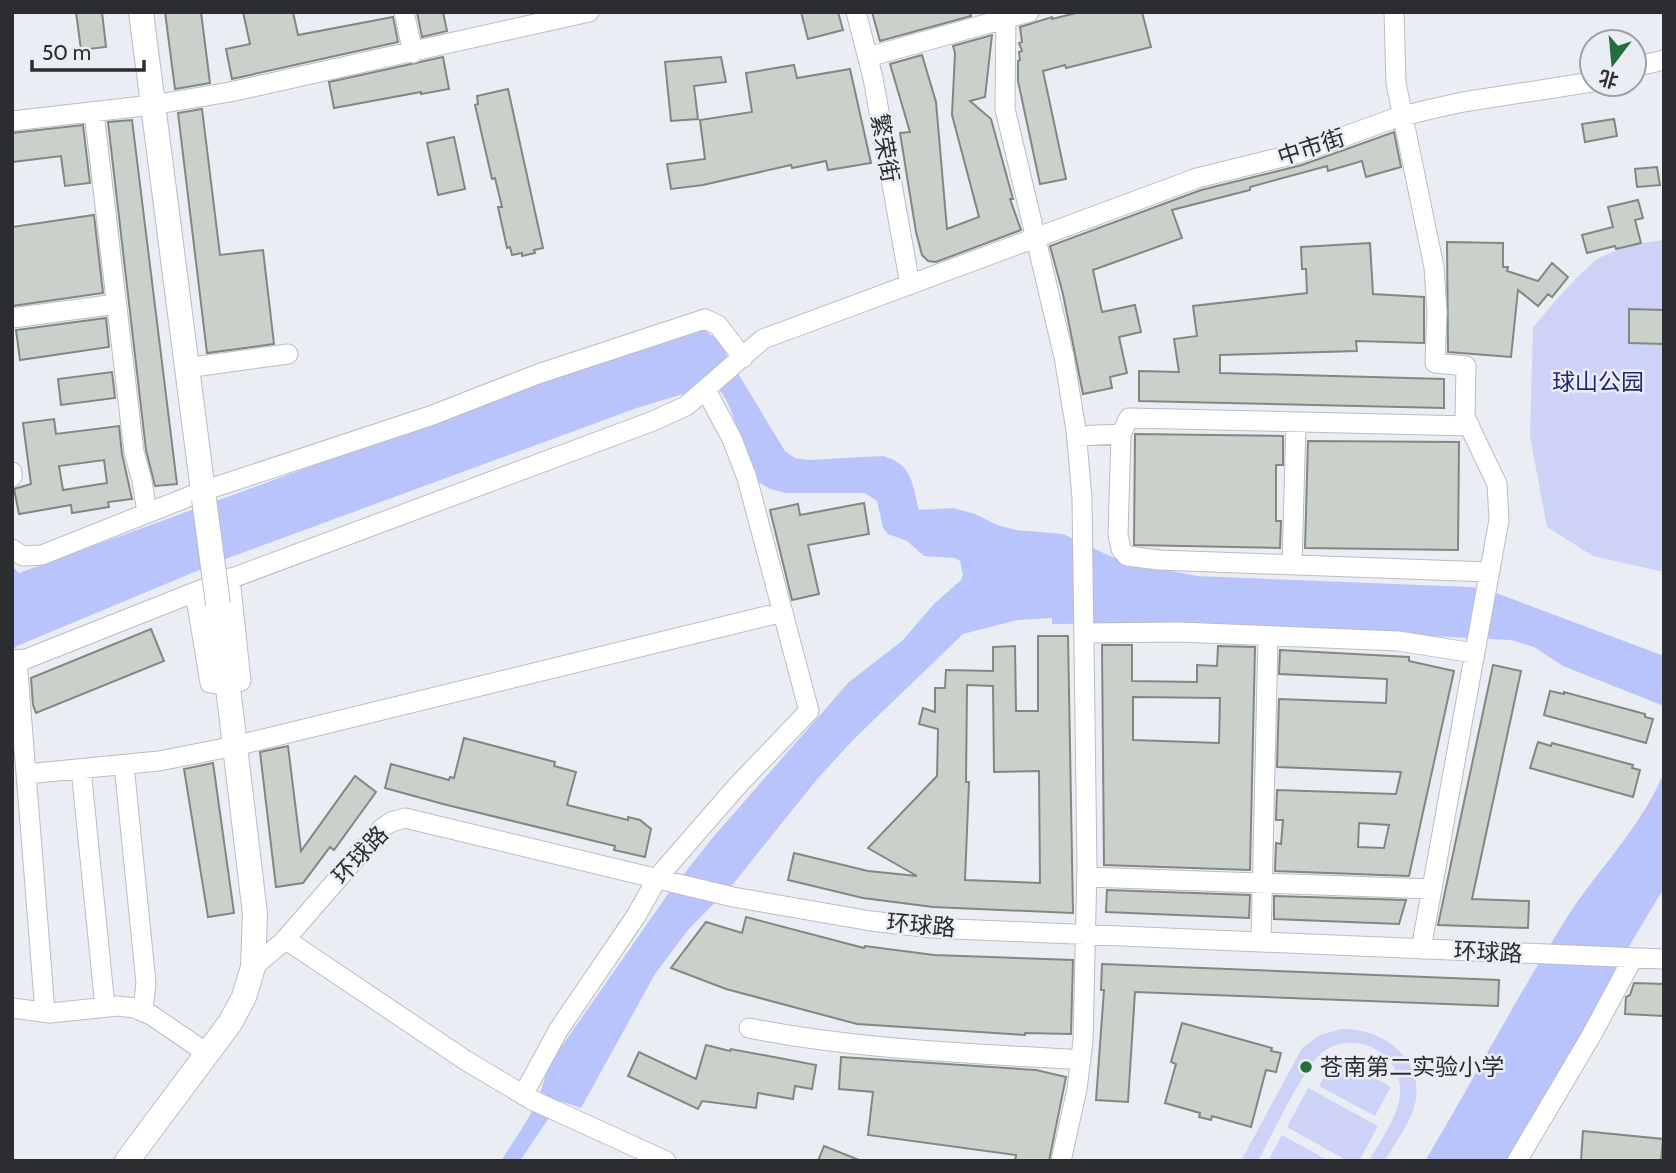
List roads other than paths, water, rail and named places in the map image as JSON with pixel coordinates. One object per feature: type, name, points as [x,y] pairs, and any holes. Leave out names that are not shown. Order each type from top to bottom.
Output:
[{"type":"main road","points":[[134,1159],[238,1010],[253,967],[255,914],[218,604],[141,12]]},
{"type":"street","points":[[404,12],[413,53]]},
{"type":"street","points":[[12,121],[152,105],[230,92],[589,12]]},
{"type":"street","name":"繁荣街","points":[[856,12],[868,57],[910,285]]},
{"type":"street","points":[[868,57],[1006,15],[1029,12]]},
{"type":"street","points":[[1394,12],[1396,83],[1434,267],[1437,312],[1435,363],[1466,366],[1465,417],[1497,484],[1499,497],[1499,520],[1421,949]]},
{"type":"street","points":[[1006,15],[1005,109],[1064,357],[1077,436],[1083,528],[1086,934],[1081,1060],[1061,1161]]},
{"type":"street","name":"中市街","points":[[14,660],[26,659],[230,578],[653,421],[686,406],[763,340],[1197,178],[1299,153],[1404,116],[1463,102],[1578,84]]},
{"type":"street","points":[[94,112],[134,452],[147,513]]},
{"type":"street","points":[[12,318],[116,304]]},
{"type":"street","points":[[12,549],[23,556],[42,555],[147,513],[430,416],[538,374],[705,320],[718,325],[740,359]]},
{"type":"street","points":[[186,368],[288,354]]},
{"type":"street","points":[[528,1098],[559,1029],[662,878],[738,785],[809,711],[747,478],[708,388]]},
{"type":"street","points":[[1470,426],[1129,418],[1121,434],[1118,535],[1124,554],[1131,557],[1487,579]]},
{"type":"street","points":[[1292,565],[1296,422]]},
{"type":"street","points":[[1077,436],[1121,434]]},
{"type":"street","points":[[195,592],[210,683],[228,686],[241,681],[230,578]]},
{"type":"street","points":[[26,774],[159,761],[235,746],[783,612]]},
{"type":"street","points":[[1085,632],[1179,632],[1398,641],[1475,648]]},
{"type":"street","points":[[1261,942],[1268,636]]},
{"type":"street","points":[[14,660],[45,1013]]},
{"type":"street","points":[[124,765],[146,983],[143,1010]]},
{"type":"street","points":[[81,769],[105,1007]]},
{"type":"street","name":"环球路","points":[[253,967],[285,939],[382,829],[397,820],[414,819],[733,897],[872,921],[932,928],[1664,959]]},
{"type":"street","points":[[1087,877],[1432,889]]},
{"type":"street","points":[[285,939],[465,1060],[528,1098],[645,1157],[666,1161]]},
{"type":"street","points":[[1517,1161],[1631,958]]},
{"type":"street","points":[[12,1009],[45,1013],[126,1006],[143,1010],[208,1054]]},
{"type":"street","points":[[750,1028],[809,1040],[861,1046],[1081,1060]]},
{"type":"place","name":"苍南第二实验小学","points":[[1306,1067]]},
{"type":"park label","name":"球山公园","points":[[1598,382]]}]
